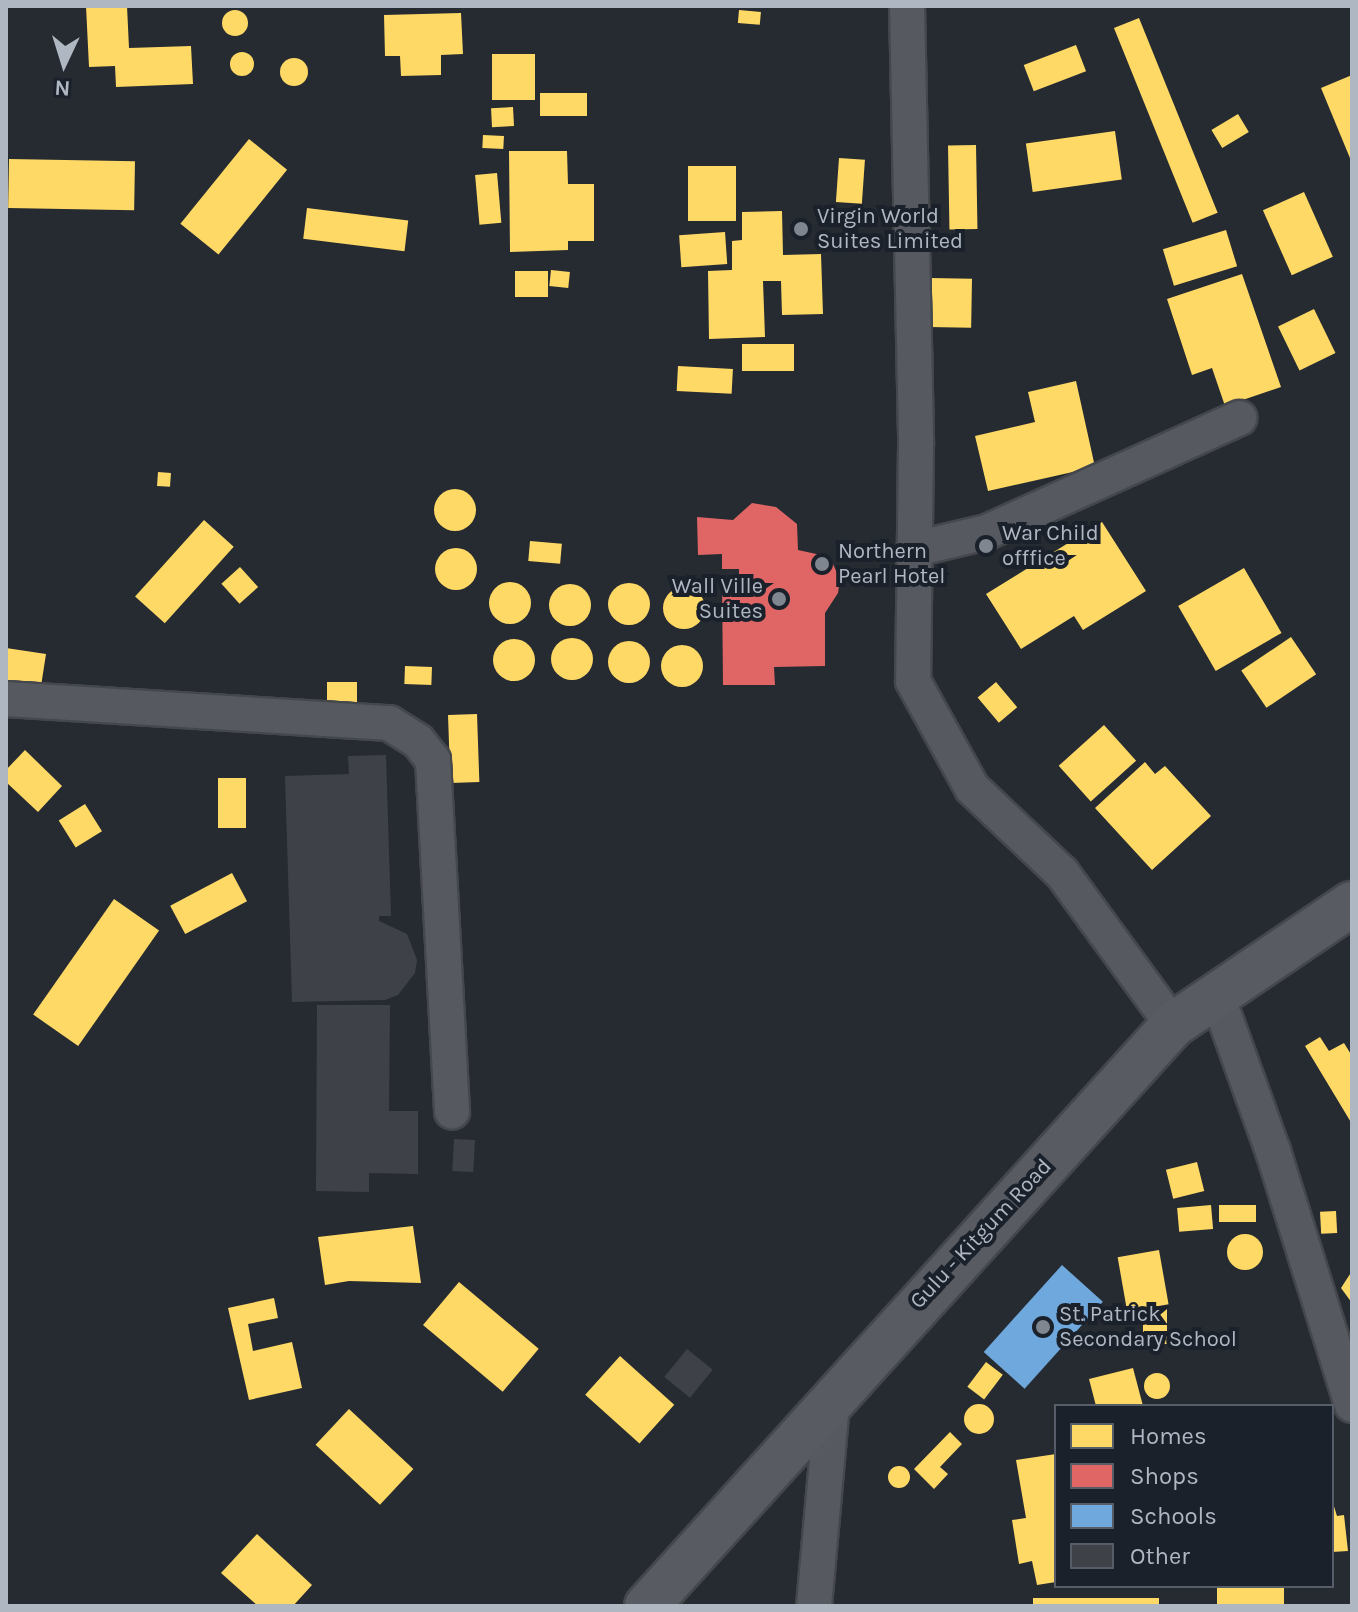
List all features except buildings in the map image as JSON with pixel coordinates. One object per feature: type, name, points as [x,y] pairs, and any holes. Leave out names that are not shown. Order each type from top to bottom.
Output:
[{"type":"main road","name":"Gulu - Kitgum Road","points":[[647,1606],[833,1395],[1173,1025],[1216,993],[1352,904]]},
{"type":"street","points":[[911,6],[913,681],[972,788],[1062,873],[1173,1025]]},
{"type":"street","points":[[915,549],[987,532],[1239,418]]},
{"type":"street","points":[[6,699],[389,723],[418,741],[433,760],[452,1111]]},
{"type":"street","points":[[1216,993],[1273,1151],[1352,1405]]},
{"type":"street","points":[[814,1606],[833,1395]]},
{"type":"place","name":"Virgin World Suites Limited","points":[[801,229]]},
{"type":"place","name":"War Child offfice","points":[[986,546]]},
{"type":"place","name":"Northern Pearl Hotel","points":[[822,564]]},
{"type":"place","name":"Wall Ville Suites","points":[[779,599]]},
{"type":"place","name":"St. Patrick Secondary School","points":[[1043,1327]]}]
